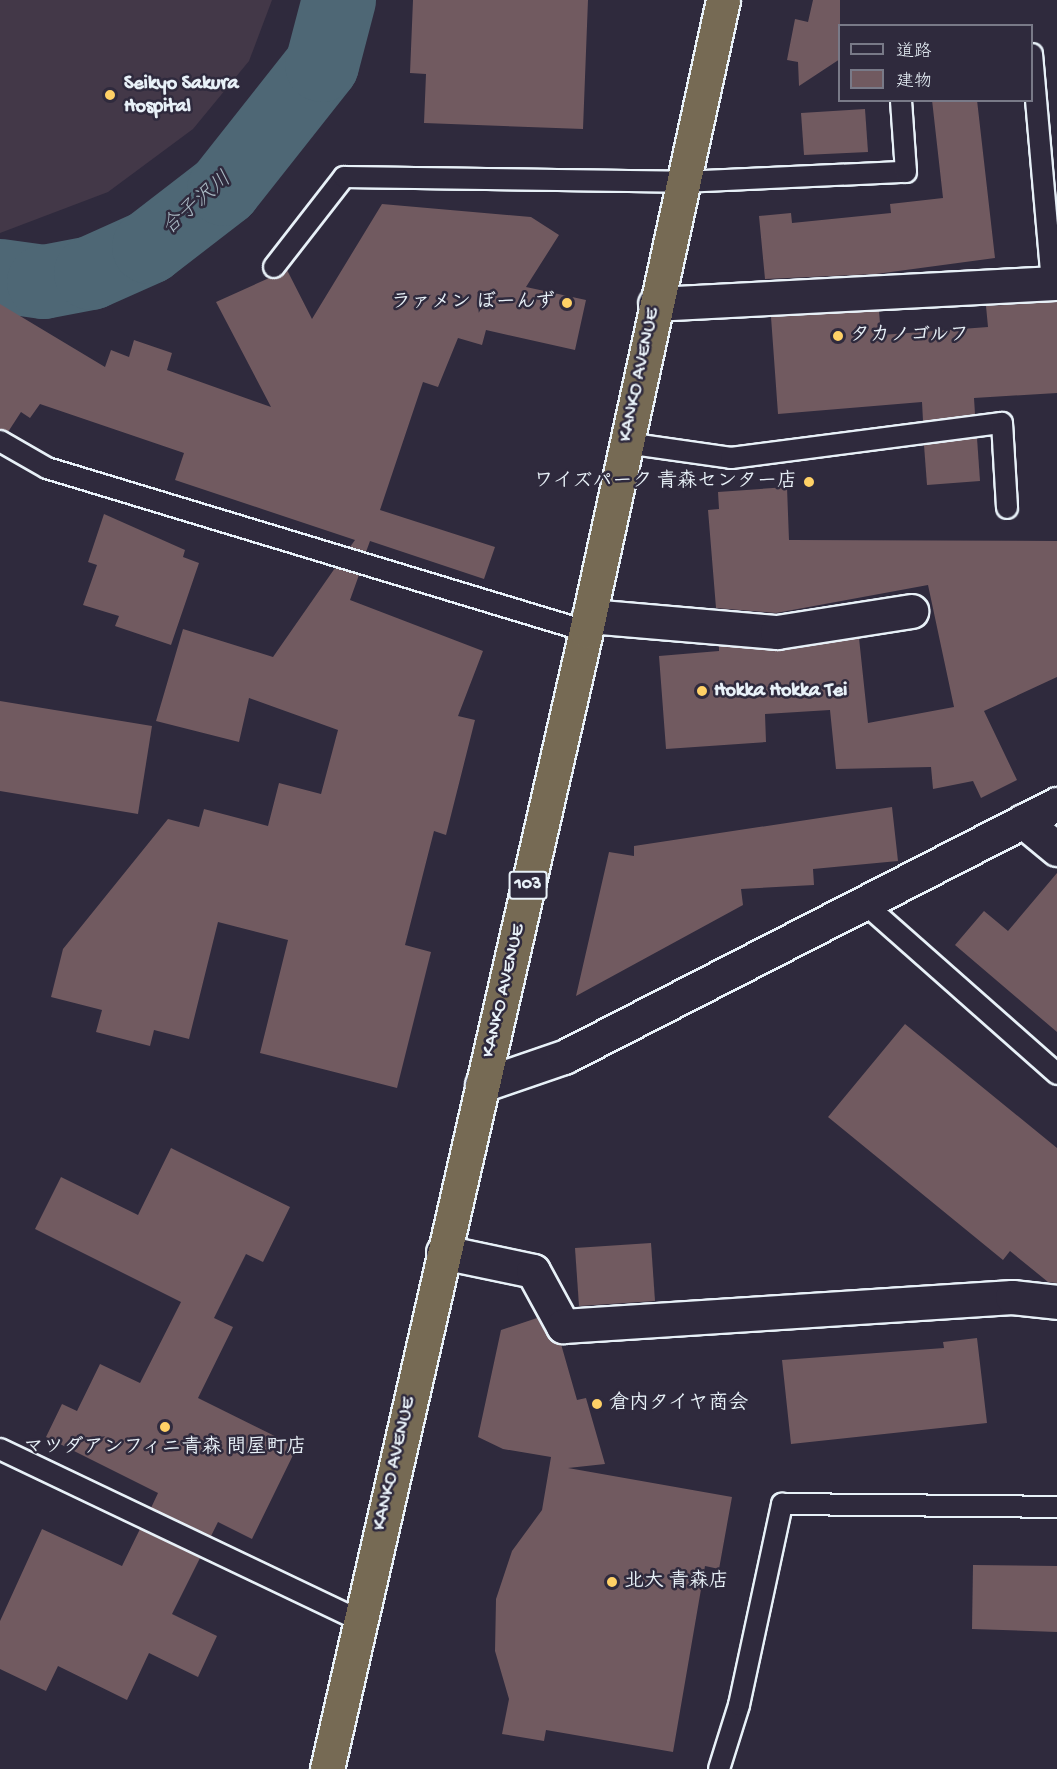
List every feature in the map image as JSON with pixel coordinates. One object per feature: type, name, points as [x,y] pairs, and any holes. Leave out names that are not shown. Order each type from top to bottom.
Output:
[{"type":"highway","name":"KANKO AVENUE","points":[[327,1769],[443,1252],[588,624],[655,304],[723,0]]},
{"type":"street","points":[[655,304],[1054,283]]},
{"type":"street","points":[[588,624],[777,632],[911,611]]},
{"type":"street","points":[[482,1085],[564,1057],[1057,804]]},
{"type":"street","points":[[1023,821],[1057,849]]},
{"type":"street","points":[[443,1252],[534,1271],[563,1326],[1012,1297],[1057,1302]]},
{"type":"lane","points":[[1033,64],[1054,283]]},
{"type":"lane","points":[[274,267],[344,177],[682,182],[906,172],[901,102]]},
{"type":"lane","points":[[626,442],[732,458],[1002,423],[1007,508]]},
{"type":"lane","points":[[0,441],[47,468],[588,624]]},
{"type":"lane","points":[[864,903],[1057,1074]]},
{"type":"lane","points":[[0,1449],[360,1621]]},
{"type":"lane","points":[[719,1769],[739,1705],[783,1504],[1057,1507]]},
{"type":"shaded area","name":"Seikyo Sakura Hospital","points":[[0,0],[272,0],[249,61],[193,129],[108,192],[0,233]]},
{"type":"building","points":[[413,0],[588,0],[583,129],[424,123],[426,74],[410,73]]},
{"type":"building","points":[[813,0],[840,0],[838,60],[799,86],[798,62],[787,60],[795,19],[808,22]]},
{"type":"building","points":[[932,102],[977,102],[995,258],[876,274],[765,279],[759,216],[791,213],[792,223],[891,213],[890,204],[943,198]]},
{"type":"building","points":[[865,109],[868,152],[804,155],[801,113]]},
{"type":"building","points":[[382,204],[531,217],[559,235],[526,287],[586,300],[575,350],[486,330],[482,345],[458,338],[438,387],[423,382],[380,510],[495,547],[484,579],[370,541],[366,552],[350,547],[355,540],[175,480],[184,453],[40,404],[30,418],[21,412],[8,432],[0,429],[0,304],[105,367],[111,350],[129,357],[134,340],[172,353],[167,370],[271,407],[216,302],[287,270],[312,319]]},
{"type":"building","points":[[1057,302],[1057,393],[974,398],[975,414],[923,421],[922,402],[778,414],[771,317],[879,311],[881,335],[988,327],[986,306]]},
{"type":"building","points":[[977,438],[980,481],[927,485],[924,445]]},
{"type":"building","points":[[787,487],[789,540],[1057,541],[1057,677],[984,711],[1017,780],[981,798],[973,781],[933,789],[931,767],[836,769],[830,710],[765,714],[766,742],[666,749],[659,656],[719,651],[719,646],[780,651],[859,638],[868,723],[954,707],[928,585],[776,613],[716,608],[708,510],[719,509],[718,492]]},
{"type":"building","points":[[104,514],[185,550],[183,557],[199,563],[171,645],[115,626],[119,616],[83,605],[97,565],[88,562]]},
{"type":"building","points":[[335,568],[359,575],[350,600],[483,651],[458,716],[475,720],[446,835],[434,831],[405,945],[431,952],[397,1088],[260,1053],[288,940],[218,922],[189,1039],[154,1030],[150,1046],[96,1032],[102,1010],[51,997],[63,949],[168,819],[199,827],[204,809],[268,826],[279,783],[321,794],[338,730],[249,698],[239,742],[156,721],[183,629],[273,657]]},
{"type":"building","points":[[0,701],[152,726],[138,814],[0,791]]},
{"type":"building","points":[[892,807],[898,861],[813,869],[814,885],[741,889],[743,905],[576,996],[609,852],[634,856],[634,846]]},
{"type":"building","points":[[1057,873],[1057,1032],[955,945],[984,911],[1008,931]]},
{"type":"building","points":[[905,1024],[1057,1148],[1057,1283],[1048,1282],[1010,1251],[1003,1260],[828,1117]]},
{"type":"building","points":[[171,1148],[290,1207],[263,1262],[246,1254],[214,1318],[233,1327],[198,1398],[297,1447],[252,1539],[218,1522],[211,1536],[151,1508],[158,1493],[46,1437],[62,1404],[77,1411],[100,1364],[140,1383],[181,1302],[35,1229],[61,1177],[138,1215]]},
{"type":"building","points":[[651,1243],[655,1301],[579,1306],[575,1248]]},
{"type":"building","points":[[537,1318],[547,1335],[561,1344],[577,1400],[586,1398],[605,1464],[568,1468],[732,1497],[719,1569],[705,1566],[673,1752],[546,1730],[544,1741],[502,1734],[509,1699],[495,1651],[496,1599],[512,1551],[542,1510],[551,1457],[503,1449],[478,1437],[501,1330]]},
{"type":"building","points":[[977,1338],[987,1423],[791,1444],[782,1360],[944,1348],[943,1342]]},
{"type":"building","points":[[42,1529],[122,1566],[140,1529],[200,1558],[172,1614],[217,1636],[198,1677],[149,1653],[127,1700],[58,1666],[46,1691],[0,1669],[0,1621]]},
{"type":"building","points":[[973,1565],[1057,1566],[1057,1632],[972,1629]]},
{"type":"waterway","name":"合子沢川","points":[[0,276],[44,282],[91,273],[149,247],[224,189],[322,65],[339,0]]},
{"type":"place","name":"Seikyo Sakura Hospital","points":[[110,95]]},
{"type":"place","name":"ラァメン ぼーんず","points":[[567,303]]},
{"type":"place","name":"タカノゴルフ","points":[[838,336]]},
{"type":"place","name":"ワイズパーク 青森センター店","points":[[809,482]]},
{"type":"place","name":"Hokka Hokka Tei","points":[[702,691]]},
{"type":"place","name":"倉内タイヤ商会","points":[[597,1404]]},
{"type":"place","name":"マツダアンフィニ青森 問屋町店","points":[[165,1427]]},
{"type":"place","name":"北大 青森店","points":[[612,1582]]}]
